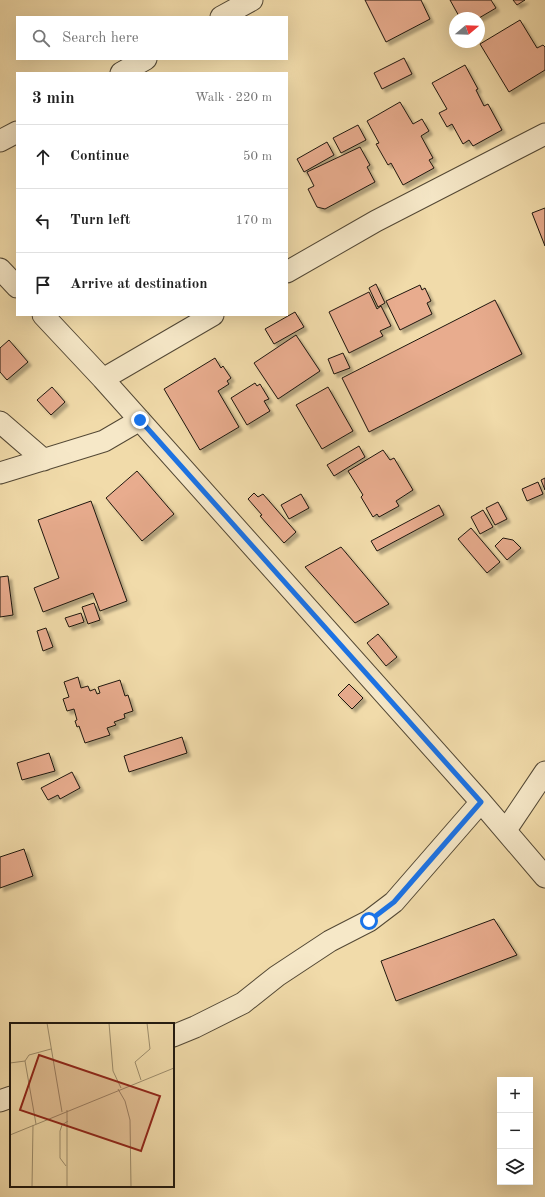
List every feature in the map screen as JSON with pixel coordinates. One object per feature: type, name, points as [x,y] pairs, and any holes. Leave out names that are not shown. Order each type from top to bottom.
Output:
[{"type":"street","points":[[223,16],[252,0]]},
{"type":"street","points":[[124,72],[144,60]]},
{"type":"street","points":[[0,141],[16,133]]},
{"type":"street","points":[[288,271],[376,220],[545,134]]},
{"type":"street","points":[[0,269],[16,286]]},
{"type":"street","points":[[44,316],[140,420],[506,830],[545,877]]},
{"type":"street","points":[[103,379],[211,316]]},
{"type":"street","points":[[0,473],[104,441],[140,420]]},
{"type":"street","points":[[0,422],[44,460]]},
{"type":"street","points":[[506,830],[545,772]]},
{"type":"street","points":[[174,1036],[195,1027],[243,1003],[277,976],[330,941],[369,921],[394,902],[481,802]]},
{"type":"street","points":[[0,1101],[10,1097]]},
{"type":"building","points":[[365,0],[421,0],[430,19],[386,42]]},
{"type":"building","points":[[450,0],[491,0],[496,8],[485,14],[485,12],[457,12]]},
{"type":"building","points":[[513,0],[525,0],[517,5]]},
{"type":"building","points":[[520,20],[537,48],[543,45],[545,47],[545,70],[509,92],[482,48],[485,48],[485,41]]},
{"type":"building","points":[[404,58],[412,74],[382,89],[374,73]]},
{"type":"building","points":[[465,65],[478,89],[476,90],[484,106],[488,104],[502,130],[473,146],[469,140],[463,144],[452,124],[447,127],[439,113],[447,109],[432,83]]},
{"type":"building","points":[[400,102],[413,124],[422,119],[429,131],[421,136],[433,158],[429,160],[434,168],[403,185],[391,163],[388,165],[376,144],[379,143],[367,121]]},
{"type":"building","points":[[358,125],[366,140],[341,153],[333,138]]},
{"type":"building","points":[[327,142],[334,155],[304,172],[297,159]]},
{"type":"building","points":[[360,147],[370,165],[367,167],[375,182],[325,209],[317,207],[308,189],[314,186],[307,172]]},
{"type":"building","points":[[545,208],[545,246],[532,213]]},
{"type":"building","points":[[376,284],[385,303],[378,307],[369,288]]},
{"type":"building","points":[[420,285],[422,290],[425,288],[431,301],[427,303],[432,314],[400,330],[386,301]]},
{"type":"building","points":[[369,292],[377,309],[381,306],[391,326],[380,331],[383,336],[349,353],[329,312]]},
{"type":"building","points":[[495,300],[522,354],[369,432],[342,378]]},
{"type":"building","points":[[295,312],[304,327],[274,344],[265,329]]},
{"type":"building","points":[[296,335],[320,371],[278,399],[254,363]]},
{"type":"building","points":[[9,340],[28,362],[7,380],[0,372],[0,348]]},
{"type":"building","points":[[343,353],[350,368],[334,374],[328,359]]},
{"type":"building","points":[[215,358],[221,368],[223,366],[231,378],[227,381],[229,384],[218,391],[239,427],[200,450],[164,389]]},
{"type":"building","points":[[255,383],[257,386],[260,384],[269,399],[264,401],[270,411],[247,425],[231,398]]},
{"type":"building","points":[[52,387],[65,402],[51,415],[37,400]]},
{"type":"building","points":[[328,387],[353,431],[322,449],[296,405]]},
{"type":"building","points":[[359,446],[365,457],[334,476],[327,465]]},
{"type":"building","points":[[383,450],[390,460],[394,458],[413,490],[396,501],[399,506],[379,517],[377,514],[373,517],[361,497],[363,495],[348,471]]},
{"type":"building","points":[[137,471],[174,514],[142,541],[106,498]]},
{"type":"building","points":[[545,478],[545,490],[541,480]]},
{"type":"building","points":[[538,482],[543,494],[527,501],[522,489]]},
{"type":"building","points":[[254,493],[258,497],[263,494],[296,532],[284,543],[260,516],[262,515],[248,499]]},
{"type":"building","points":[[301,494],[309,508],[289,519],[281,505]]},
{"type":"building","points":[[91,501],[127,601],[100,611],[93,593],[43,612],[34,588],[59,578],[38,520]]},
{"type":"building","points":[[498,502],[507,519],[495,525],[486,508]]},
{"type":"building","points":[[439,505],[444,515],[377,551],[371,541]]},
{"type":"building","points":[[483,510],[493,527],[480,534],[471,517]]},
{"type":"building","points":[[471,528],[500,562],[487,573],[458,539]]},
{"type":"building","points":[[503,538],[513,540],[521,548],[507,560],[495,546]]},
{"type":"building","points":[[341,547],[389,604],[355,623],[305,567]]},
{"type":"building","points":[[8,576],[13,615],[0,617],[0,577]]},
{"type":"building","points":[[94,603],[100,620],[88,624],[82,607]]},
{"type":"building","points":[[81,613],[84,622],[69,627],[65,618]]},
{"type":"building","points":[[46,628],[53,647],[43,651],[37,631]]},
{"type":"building","points":[[378,634],[397,657],[386,666],[367,643]]},
{"type":"building","points":[[78,677],[81,688],[88,686],[90,691],[95,689],[97,694],[100,693],[98,687],[120,680],[125,696],[128,695],[133,711],[124,714],[125,718],[114,722],[116,725],[107,728],[110,735],[85,743],[79,726],[77,727],[75,721],[77,720],[74,709],[67,711],[63,699],[69,697],[64,682]]},
{"type":"building","points":[[349,684],[363,698],[352,709],[338,695]]},
{"type":"building","points":[[182,737],[187,753],[129,772],[124,756]]},
{"type":"building","points":[[49,753],[55,771],[22,780],[17,763]]},
{"type":"building","points":[[72,772],[80,788],[60,799],[58,795],[48,800],[41,788]]},
{"type":"building","points":[[24,849],[33,876],[0,888],[0,857]]},
{"type":"building","points":[[494,919],[517,955],[396,1001],[381,961]]},
{"type":"route","points":[[140,420],[481,802],[394,902],[369,921]]}]
